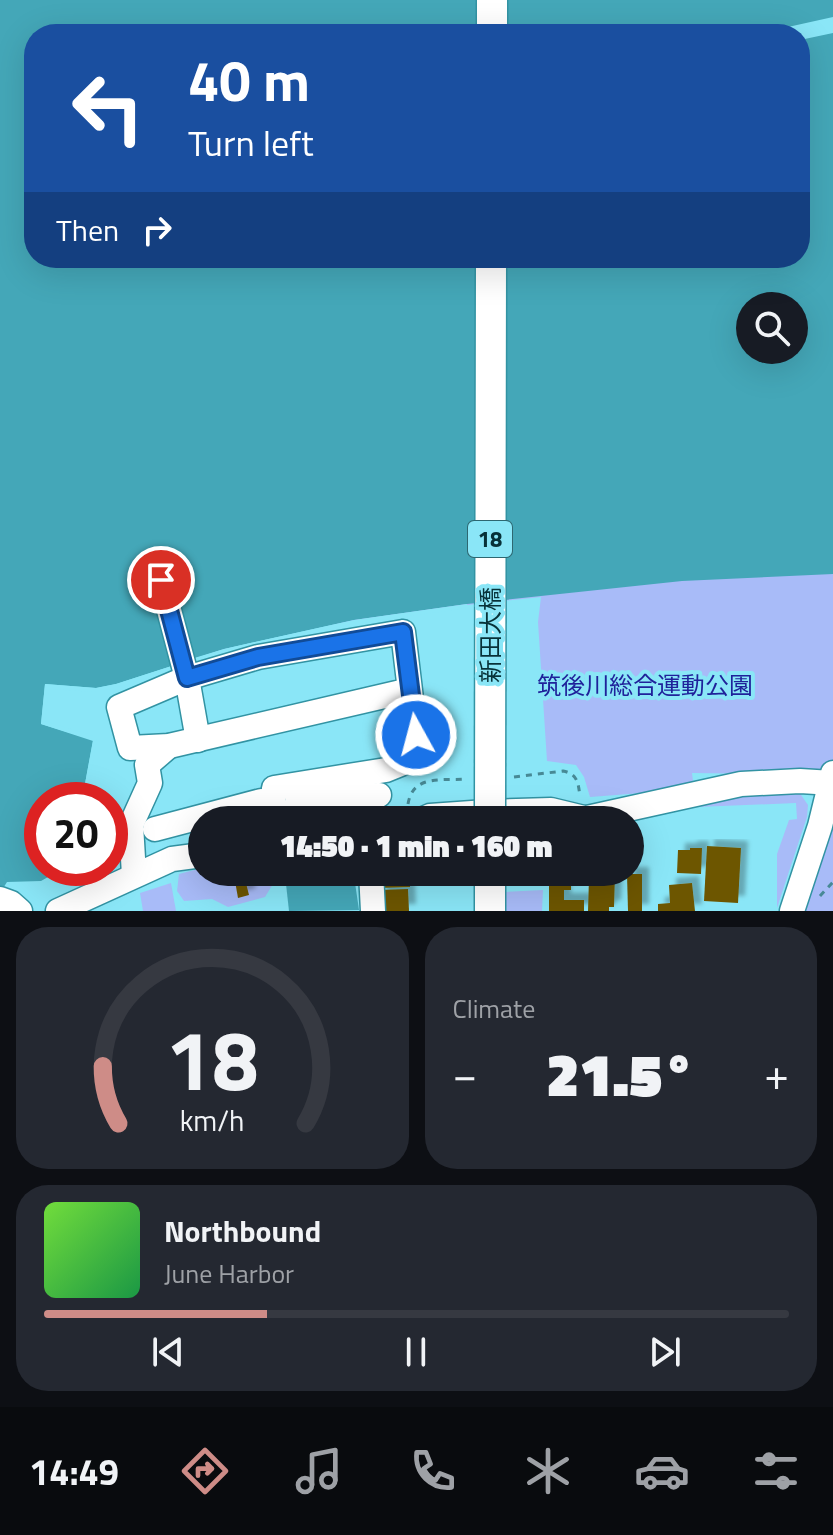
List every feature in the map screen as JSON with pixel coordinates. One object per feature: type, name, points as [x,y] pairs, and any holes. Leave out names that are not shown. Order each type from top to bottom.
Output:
[{"type":"main road","points":[[492,0],[492,24]]},
{"type":"main road","name":"新田大橋","points":[[490,806],[491,268]]},
{"type":"main road","points":[[490,886],[490,911]]},
{"type":"street","points":[[161,580],[187,678],[198,740]]},
{"type":"street","points":[[273,803],[274,788],[386,770],[418,757],[410,690],[403,632],[258,657],[187,678],[119,707],[130,748],[169,746],[410,690]]},
{"type":"street","points":[[134,875],[131,825],[150,783],[147,765],[169,746]]},
{"type":"street","points":[[644,807],[741,784],[832,779],[792,911]]},
{"type":"street","points":[[155,829],[273,803],[379,795]]},
{"type":"street","points":[[268,806],[273,803],[289,806]]},
{"type":"street","points":[[58,911],[188,850]]},
{"type":"street","points":[[172,859],[188,857]]},
{"type":"street","points":[[372,886],[373,911]]},
{"type":"path","points":[[512,777],[570,772],[578,782],[580,806]]},
{"type":"path","points":[[413,806],[412,789],[418,784],[467,779]]},
{"type":"green space","name":"筑後川総合運動公園","points":[[833,531],[833,775],[692,773],[694,789],[590,797],[584,777],[576,765],[547,761],[538,622],[541,597],[408,612],[320,627],[191,659],[251,622]]},
{"type":"green space","points":[[799,792],[808,805],[807,817],[777,908],[777,854],[789,820],[797,819],[796,803],[673,808],[743,793]]},
{"type":"green space","points":[[833,826],[833,911],[804,911]]},
{"type":"green space","points":[[188,872],[188,886],[272,886],[265,897],[228,907],[212,899],[184,901],[177,891],[179,874]]},
{"type":"green space","points":[[171,883],[176,911],[143,911],[140,893]]},
{"type":"green space","points":[[543,890],[542,911],[503,911],[503,892]]},
{"type":"shaded area","points":[[0,0],[833,0],[833,574],[682,581],[467,604],[354,620],[224,649],[96,688],[45,684],[41,724],[93,740],[85,782],[24,782],[24,882],[7,882],[0,893]]},
{"type":"shaded area","points":[[286,886],[355,886],[359,910],[289,911]]},
{"type":"pier","points":[[833,17],[833,33],[810,38],[810,24],[801,24]]},
{"type":"pier","points":[[165,566],[191,659],[354,620],[467,604],[467,608],[354,624],[225,652],[96,692],[49,689],[45,721],[97,739],[89,782],[85,782],[93,741],[41,724],[45,684],[96,688],[175,665],[150,570]]},
{"type":"building","points":[[707,846],[741,848],[738,903],[704,901]]},
{"type":"building","points":[[702,848],[701,874],[677,873],[678,850]]},
{"type":"building","points":[[692,883],[695,911],[658,911],[658,904],[670,903],[669,885]]},
{"type":"building","points":[[236,886],[247,886],[249,895],[238,898]]},
{"type":"building","points":[[378,886],[410,887],[378,888]]},
{"type":"building","points":[[549,886],[571,886],[571,890],[564,890],[564,900],[584,900],[584,911],[549,911]]},
{"type":"building","points":[[589,886],[615,886],[614,907],[609,907],[609,911],[588,911]]},
{"type":"building","points":[[627,886],[642,886],[642,911],[628,911]]},
{"type":"building","points":[[408,889],[409,911],[380,911],[379,890]]},
{"type":"route","points":[[161,580],[187,678],[258,657],[403,632],[416,735]]}]
